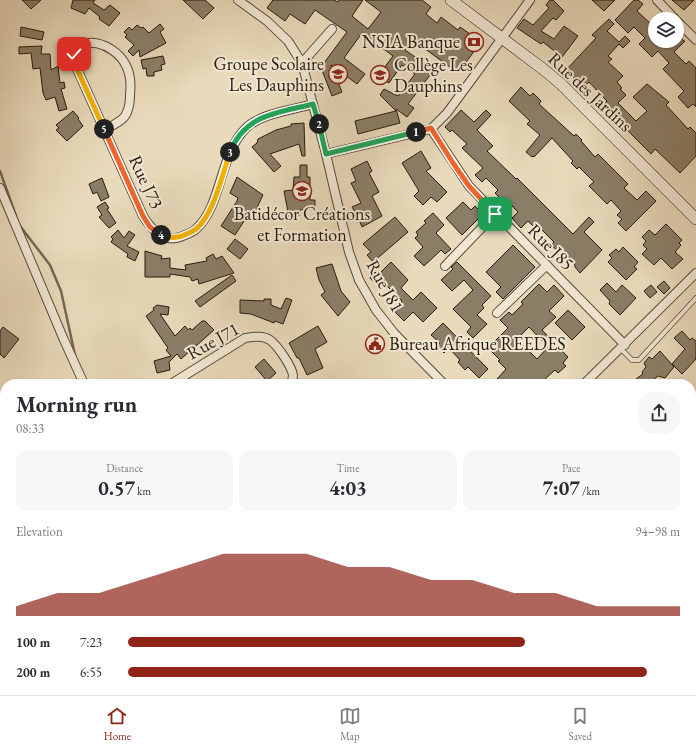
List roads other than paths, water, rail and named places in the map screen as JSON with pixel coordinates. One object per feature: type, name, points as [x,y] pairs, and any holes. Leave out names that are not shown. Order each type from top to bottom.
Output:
[{"type":"main road","name":"Rue des Jardins","points":[[451,0],[561,84],[696,219]]},
{"type":"street","name":"Rue J81","points":[[238,0],[267,20],[288,41],[302,63],[326,154],[349,252],[359,280],[376,310],[394,333],[439,379]]},
{"type":"street","points":[[326,154],[431,128],[447,113],[530,0]]},
{"type":"street","points":[[657,0],[668,12]]},
{"type":"street","points":[[684,28],[696,40]]},
{"type":"street","points":[[302,63],[332,30]]},
{"type":"street","name":"Rue J73","points":[[104,130],[125,117],[130,105],[131,84],[129,72],[124,61],[117,54],[100,44],[89,42],[78,47],[74,54],[73,60],[104,130],[143,216],[150,227],[156,233],[165,237],[176,238],[195,230],[210,210],[231,150],[237,138],[246,128],[256,120],[313,104]]},
{"type":"street","name":"Rue J85","points":[[431,128],[469,186],[547,265],[623,347]]},
{"type":"street","points":[[0,188],[82,379]]},
{"type":"street","points":[[445,266],[495,214]]},
{"type":"street","points":[[497,313],[547,265]]},
{"type":"street","points":[[589,379],[696,273]]},
{"type":"street","name":"Rue J71","points":[[179,379],[245,338],[258,336],[269,340],[278,350],[287,362],[292,374],[292,379]]},
{"type":"lane","points":[[623,347],[632,360],[639,360],[696,298]]},
{"type":"waterway","points":[[0,171],[16,216]]},
{"type":"waterway","points":[[20,226],[50,265],[61,291],[75,355]]},
{"type":"place","name":"NSIA Banque","points":[[474,42]]},
{"type":"place","name":"Groupe Scolaire Les Dauphins","points":[[338,74]]},
{"type":"place","name":"Collège Les Dauphins","points":[[380,75]]},
{"type":"place","name":"Batidécor Créations et Formation","points":[[302,191]]},
{"type":"place","name":"Bureau Afrique REEDES","points":[[375,344]]}]
